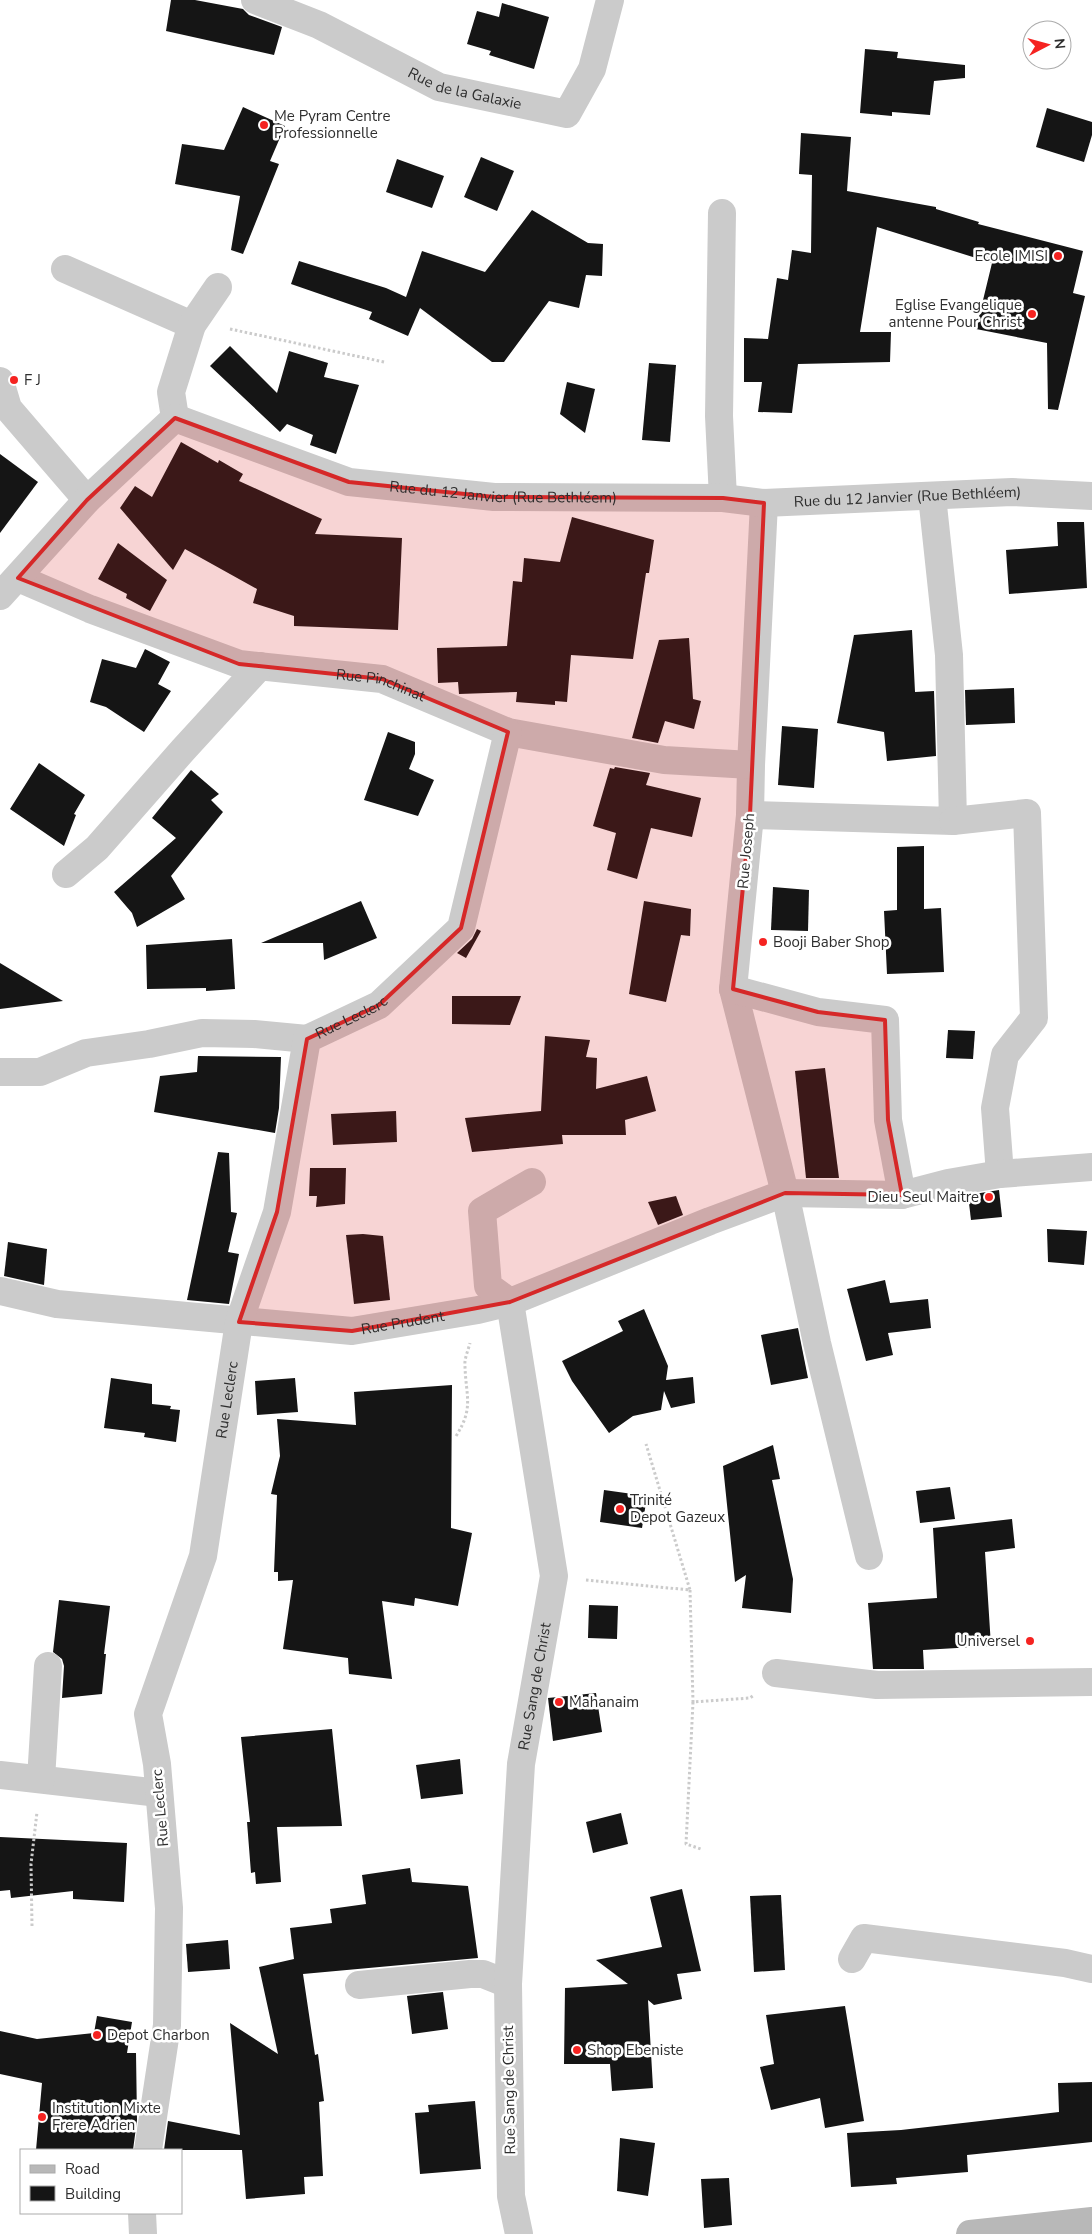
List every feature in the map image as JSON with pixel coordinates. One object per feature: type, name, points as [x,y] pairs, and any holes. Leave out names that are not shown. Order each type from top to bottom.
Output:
[{"type":"street","name":"Rue de la Galaxie","points":[[255,0],[319,25],[439,87],[566,114],[592,69],[610,0]]},
{"type":"street","points":[[722,213],[719,416],[723,498]]},
{"type":"street","points":[[65,269],[192,325]]},
{"type":"street","points":[[9,587],[87,500],[175,418],[171,392],[192,325],[218,287]]},
{"type":"street","points":[[0,381],[8,408],[87,500]]},
{"type":"street","name":"Rue du 12 Janvier (Rue Bethléem)","points":[[175,418],[349,482],[494,497],[723,498],[764,503],[1012,492],[1092,496]]},
{"type":"street","points":[[932,496],[949,655],[953,821]]},
{"type":"street","name":"Rue Joseph","points":[[764,503],[750,815],[733,989],[785,1193],[820,1353],[869,1556]]},
{"type":"street","name":"Rue Pinchinat","points":[[9,587],[90,609],[239,664],[382,679],[508,732],[664,760],[751,765]]},
{"type":"street","points":[[66,874],[97,848],[260,666]]},
{"type":"street","name":"Rue Leclerc","points":[[148,2149],[167,2025],[169,1908],[160,1793],[148,1714],[203,1556],[239,1322],[277,1212],[307,1039],[380,1005],[461,928],[508,732]]},
{"type":"street","points":[[750,815],[953,821],[1028,814],[1034,1018],[1005,1055],[995,1108],[1000,1174]]},
{"type":"street","points":[[733,989],[818,1012],[885,1020],[888,1120],[902,1195]]},
{"type":"street","points":[[0,1072],[40,1072],[86,1053],[149,1044],[202,1033],[254,1034],[307,1039]]},
{"type":"street","points":[[785,1193],[902,1195],[948,1183],[1000,1174],[1092,1167]]},
{"type":"street","points":[[510,1302],[488,1286],[482,1211],[532,1182]]},
{"type":"street","name":"Rue Prudent","points":[[0,1291],[57,1304],[352,1331],[478,1310],[510,1302],[701,1224],[785,1193]]},
{"type":"street","name":"Rue Sang de Christ","points":[[510,1302],[554,1576],[521,1764],[508,1984],[511,2196],[519,2234]]},
{"type":"street","points":[[41,1779],[48,1666]]},
{"type":"street","points":[[776,1673],[877,1685],[1092,1682]]},
{"type":"street","points":[[0,1774],[160,1793]]},
{"type":"street","points":[[852,1959],[864,1938],[1066,1963],[1092,1969]]},
{"type":"street","points":[[359,1985],[470,1974],[483,1974],[508,1984]]},
{"type":"street","points":[[142,2214],[143,2234]]},
{"type":"street","points":[[970,2234],[1092,2222]]},
{"type":"path","points":[[192,325],[230,329],[384,362]]},
{"type":"path","points":[[456,1436],[466,1421],[468,1393],[464,1365],[478,1310]]},
{"type":"path","points":[[646,1444],[690,1590],[693,1702],[686,1844],[701,1849]]},
{"type":"path","points":[[554,1576],[690,1590]]},
{"type":"path","points":[[693,1702],[750,1698],[776,1673]]},
{"type":"path","points":[[32,1926],[31,1864],[41,1779]]},
{"type":"highlighted area","points":[[175,418],[349,482],[494,497],[723,498],[764,503],[750,815],[733,989],[818,1012],[885,1020],[888,1120],[902,1195],[785,1193],[510,1302],[352,1331],[239,1322],[277,1212],[307,1039],[379,1005],[461,928],[508,732],[382,679],[239,664],[18,578],[87,500]]},
{"type":"building","points":[[171,0],[195,0],[243,9],[249,15],[282,27],[274,55],[166,31]]},
{"type":"building","points":[[502,3],[549,17],[534,69],[489,55],[491,51],[467,44],[477,11],[499,17]]},
{"type":"building","points":[[865,49],[898,52],[897,58],[965,65],[965,78],[934,81],[930,115],[892,112],[892,116],[860,113]]},
{"type":"building","points":[[243,107],[285,126],[270,161],[279,164],[243,254],[231,250],[240,196],[175,184],[182,144],[224,150]]},
{"type":"building","points":[[1047,108],[1092,122],[1092,135],[1084,162],[1036,147]]},
{"type":"building","points":[[801,133],[851,137],[847,191],[936,207],[936,209],[979,222],[978,224],[1083,251],[1073,293],[1085,296],[1058,410],[1048,409],[1047,343],[976,329],[992,263],[877,227],[860,332],[891,332],[890,362],[798,364],[792,413],[758,412],[762,382],[744,382],[744,338],[768,339],[777,278],[788,280],[792,250],[811,253],[812,175],[799,174]]},
{"type":"building","points":[[481,157],[514,171],[497,211],[464,197]]},
{"type":"building","points":[[397,159],[444,176],[432,208],[386,192]]},
{"type":"building","points":[[532,210],[588,243],[603,244],[602,276],[586,275],[579,308],[549,301],[504,362],[492,362],[420,308],[408,336],[369,319],[372,312],[291,284],[299,261],[386,288],[406,297],[422,251],[485,272]]},
{"type":"building","points":[[230,346],[277,393],[289,351],[328,363],[324,377],[359,385],[336,454],[310,445],[313,435],[287,424],[280,432],[210,366]]},
{"type":"building","points":[[649,363],[676,365],[670,442],[642,440]]},
{"type":"building","points":[[567,382],[595,389],[585,433],[560,414]]},
{"type":"building","points":[[181,442],[218,463],[219,460],[243,474],[239,481],[322,519],[315,534],[402,538],[398,630],[294,626],[294,616],[253,603],[257,589],[185,549],[173,570],[120,508],[135,486],[152,497]]},
{"type":"building","points":[[0,454],[38,482],[0,533]]},
{"type":"building","points":[[572,517],[654,540],[649,573],[646,573],[633,659],[571,655],[567,702],[555,701],[555,705],[516,702],[517,692],[459,694],[458,682],[438,683],[437,648],[507,646],[513,581],[522,582],[524,558],[560,562]]},
{"type":"building","points":[[1057,522],[1084,522],[1087,588],[1009,594],[1006,550],[1058,546]]},
{"type":"building","points":[[118,543],[167,580],[150,611],[126,598],[127,594],[98,579]]},
{"type":"building","points":[[912,630],[915,692],[934,691],[936,756],[887,761],[884,732],[837,723],[854,635]]},
{"type":"building","points":[[689,638],[693,699],[701,701],[694,729],[665,721],[658,743],[632,738],[659,640]]},
{"type":"building","points":[[145,649],[170,662],[158,684],[171,691],[144,732],[106,707],[90,702],[102,659],[136,668]]},
{"type":"building","points":[[1014,688],[1015,723],[966,725],[965,690]]},
{"type":"building","points":[[782,726],[818,729],[814,788],[778,785]]},
{"type":"building","points":[[388,732],[415,742],[415,754],[409,769],[434,780],[418,816],[364,800]]},
{"type":"building","points":[[39,763],[85,795],[74,814],[76,815],[64,846],[10,809]]},
{"type":"building","points":[[615,767],[650,773],[646,785],[701,798],[692,837],[651,828],[637,879],[607,870],[616,833],[593,826],[610,768],[614,769]]},
{"type":"building","points":[[191,770],[219,794],[211,800],[223,812],[171,876],[185,899],[137,927],[132,913],[114,892],[176,838],[152,818]]},
{"type":"building","points":[[924,846],[924,909],[941,908],[944,972],[887,974],[884,911],[897,910],[897,847]]},
{"type":"building","points":[[773,887],[809,890],[808,931],[771,930]]},
{"type":"building","points":[[361,901],[377,938],[324,960],[323,943],[261,943]]},
{"type":"building","points":[[644,901],[691,909],[690,936],[681,935],[666,1002],[629,994]]},
{"type":"building","points":[[477,929],[481,931],[466,958],[457,953],[472,939]]},
{"type":"building","points":[[232,939],[235,989],[206,991],[206,988],[147,989],[146,945]]},
{"type":"building","points":[[0,963],[63,1001],[0,1009]]},
{"type":"building","points":[[452,996],[521,996],[510,1025],[452,1024]]},
{"type":"building","points":[[948,1030],[975,1031],[973,1059],[946,1058]]},
{"type":"building","points":[[545,1036],[590,1040],[586,1057],[597,1058],[596,1089],[647,1076],[656,1111],[625,1120],[626,1135],[562,1135],[563,1144],[472,1152],[465,1118],[541,1111]]},
{"type":"building","points":[[198,1056],[281,1057],[279,1108],[275,1133],[154,1112],[160,1076],[197,1072]]},
{"type":"building","points":[[825,1068],[839,1178],[806,1178],[795,1071]]},
{"type":"building","points":[[396,1111],[397,1142],[333,1145],[331,1114]]},
{"type":"building","points":[[218,1152],[229,1153],[231,1212],[237,1213],[228,1252],[239,1254],[229,1304],[187,1300]]},
{"type":"building","points":[[310,1168],[346,1168],[345,1204],[316,1207],[317,1196],[309,1196]]},
{"type":"building","points":[[999,1190],[1002,1217],[971,1220],[968,1195]]},
{"type":"building","points":[[676,1196],[683,1215],[658,1225],[648,1202]]},
{"type":"building","points":[[1047,1229],[1087,1231],[1084,1265],[1048,1262]]},
{"type":"building","points":[[346,1235],[383,1236],[390,1300],[354,1304]]},
{"type":"building","points":[[8,1242],[47,1249],[44,1285],[4,1276]]},
{"type":"building","points":[[885,1280],[890,1303],[928,1299],[931,1328],[888,1333],[893,1355],[866,1361],[847,1289]]},
{"type":"building","points":[[644,1309],[668,1366],[666,1380],[693,1377],[695,1403],[671,1408],[664,1391],[661,1410],[633,1416],[609,1433],[572,1381],[562,1361],[623,1331],[618,1321]]},
{"type":"building","points":[[798,1328],[808,1378],[771,1385],[761,1335]]},
{"type":"building","points":[[111,1378],[152,1384],[152,1404],[171,1406],[170,1409],[180,1410],[176,1442],[144,1437],[145,1433],[104,1428]]},
{"type":"building","points":[[295,1378],[298,1412],[257,1415],[255,1381]]},
{"type":"building","points":[[452,1385],[451,1528],[472,1533],[458,1606],[415,1598],[414,1606],[382,1601],[392,1679],[349,1674],[348,1658],[283,1649],[293,1580],[278,1581],[278,1572],[274,1572],[277,1495],[271,1494],[280,1456],[277,1419],[356,1425],[354,1392]]},
{"type":"building","points":[[773,1445],[780,1479],[772,1480],[793,1579],[791,1613],[742,1608],[746,1575],[735,1582],[723,1466]]},
{"type":"building","points":[[950,1487],[955,1519],[920,1523],[916,1491]]},
{"type":"building","points":[[604,1490],[647,1496],[642,1528],[600,1522]]},
{"type":"building","points":[[1012,1519],[1015,1548],[985,1552],[991,1646],[923,1650],[924,1669],[873,1669],[868,1603],[937,1598],[933,1528]]},
{"type":"building","points":[[59,1600],[110,1606],[104,1654],[106,1654],[102,1694],[62,1698],[64,1666],[62,1659],[53,1652]]},
{"type":"building","points":[[589,1605],[618,1606],[617,1639],[588,1638]]},
{"type":"building","points":[[596,1693],[602,1732],[553,1741],[548,1698]]},
{"type":"building","points":[[332,1729],[342,1826],[277,1827],[281,1882],[256,1884],[255,1872],[251,1873],[247,1822],[250,1822],[241,1737]]},
{"type":"building","points":[[460,1759],[463,1794],[421,1799],[416,1765]]},
{"type":"building","points":[[621,1813],[628,1844],[593,1853],[586,1822]]},
{"type":"building","points":[[0,1837],[127,1843],[124,1902],[73,1899],[73,1891],[11,1898],[10,1890],[0,1891]]},
{"type":"building","points":[[410,1868],[412,1882],[468,1886],[478,1958],[303,1974],[315,2055],[318,2054],[324,2101],[319,2102],[323,2176],[304,2177],[305,2194],[246,2199],[242,2150],[164,2149],[168,2121],[240,2135],[230,2023],[278,2054],[259,1967],[294,1959],[290,1928],[332,1923],[330,1909],[366,1904],[362,1875]]},
{"type":"building","points":[[682,1889],[701,1971],[677,1974],[682,1999],[654,2005],[648,2000],[653,2088],[612,2091],[610,2064],[564,2064],[565,1988],[628,1984],[596,1960],[662,1947],[650,1897]]},
{"type":"building","points":[[781,1895],[785,1970],[754,1972],[750,1896]]},
{"type":"building","points":[[228,1940],[230,1969],[188,1972],[186,1944]]},
{"type":"building","points":[[443,1992],[448,2029],[412,2034],[407,1996]]},
{"type":"building","points":[[845,2006],[864,2121],[825,2128],[820,2098],[771,2110],[760,2067],[774,2064],[766,2015]]},
{"type":"building","points":[[97,2016],[132,2022],[127,2053],[136,2053],[137,2120],[133,2149],[36,2149],[42,2083],[0,2074],[0,2031],[37,2039],[94,2033]]},
{"type":"building","points":[[1092,2082],[1092,2142],[967,2155],[968,2172],[896,2178],[897,2184],[851,2187],[847,2133],[901,2130],[1059,2112],[1058,2083]]},
{"type":"building","points":[[475,2101],[481,2169],[420,2174],[415,2113],[429,2112],[428,2105]]},
{"type":"building","points":[[620,2138],[655,2143],[648,2196],[617,2191]]},
{"type":"building","points":[[729,2178],[732,2225],[704,2228],[701,2179]]},
{"type":"place","name":"Me Pyram Centre Professionnelle","points":[[264,125]]},
{"type":"place","name":"Ecole IMISI","points":[[1058,256]]},
{"type":"place","name":"Eglise Evangelique antenne Pour Christ","points":[[1032,314]]},
{"type":"place","name":"F J","points":[[14,380]]},
{"type":"place","name":"Booji Baber Shop","points":[[763,942]]},
{"type":"place","name":"Dieu Seul Maitre","points":[[989,1197]]},
{"type":"place","name":"Trinité Depot Gazeux","points":[[620,1509]]},
{"type":"place","name":"Universel","points":[[1030,1641]]},
{"type":"place","name":"Mahanaim","points":[[559,1702]]},
{"type":"place","name":"Depot Charbon","points":[[97,2035]]},
{"type":"place","name":"Shop Ebeniste","points":[[577,2050]]},
{"type":"place","name":"Institution Mixte Frere Adrien","points":[[42,2117]]}]
